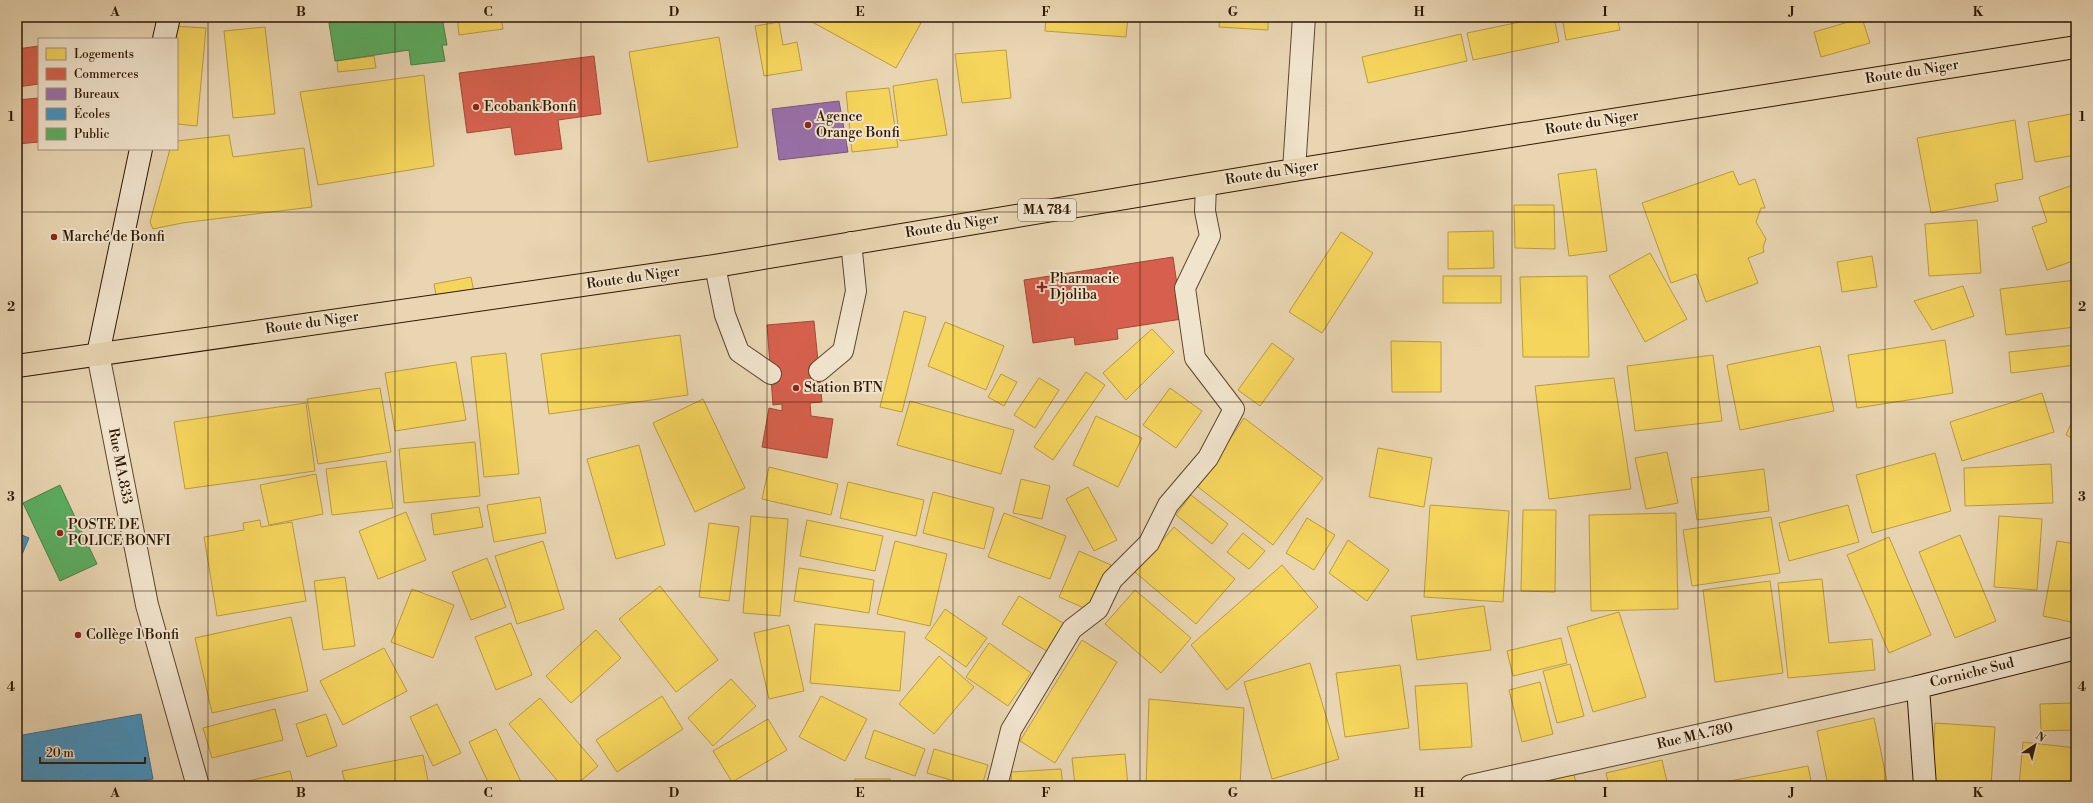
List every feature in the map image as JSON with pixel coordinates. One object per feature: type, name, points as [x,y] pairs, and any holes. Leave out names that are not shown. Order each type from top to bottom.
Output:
[{"type":"main road","name":"Route du Niger","points":[[17,366],[715,266],[851,242],[1206,184],[2076,47]]},
{"type":"street","points":[[164,38],[169,17]]},
{"type":"street","points":[[1294,170],[1304,17]]},
{"type":"street","points":[[98,354],[141,150]]},
{"type":"street","name":"Rue MA.833","points":[[98,354],[147,605],[198,786]]},
{"type":"street","name":"Corniche Sud","points":[[1924,786],[1918,686],[2075,652]]},
{"type":"street","name":"Rue MA.780","points":[[1471,786],[1918,686]]},
{"type":"lane","points":[[997,786],[1011,730],[1072,629],[1098,609],[1112,580],[1149,543],[1168,505],[1208,458],[1234,409],[1195,358],[1184,288],[1210,236],[1205,211],[1206,184]]},
{"type":"lane","points":[[819,371],[843,352],[856,291],[851,242]]},
{"type":"lane","points":[[715,266],[725,315],[739,352],[771,374]]},
{"type":"building: Logements","points":[[457,17],[501,17],[503,29],[459,35]]},
{"type":"building: Logements","points":[[803,17],[910,17],[921,23],[896,68]]},
{"type":"building: Logements","points":[[1046,17],[1128,17],[1126,37],[1045,31]]},
{"type":"building: Logements","points":[[1220,17],[1268,17],[1268,30],[1219,27]]},
{"type":"building: Logements","points":[[1544,17],[1554,17],[1559,42],[1473,60],[1467,33]]},
{"type":"building: Logements","points":[[1562,17],[1617,17],[1620,30],[1566,40]]},
{"type":"building: Logements","points":[[1862,18],[1870,43],[1821,57],[1814,32]]},
{"type":"building: Logements","points":[[779,22],[783,45],[797,42],[802,70],[764,76],[755,26]]},
{"type":"building: Logements","points":[[172,26],[206,28],[197,126],[178,124],[178,38],[171,38]]},
{"type":"building: Logements","points":[[265,27],[275,114],[233,118],[224,31]]},
{"type":"building: Logements","points":[[1461,34],[1467,61],[1368,83],[1362,57]]},
{"type":"building: Logements","points":[[719,37],[738,147],[648,162],[629,52]]},
{"type":"building: Logements","points":[[1006,50],[1011,98],[962,103],[955,54]]},
{"type":"building: Logements","points":[[374,56],[376,68],[338,72],[337,61]]},
{"type":"building: Logements","points":[[424,75],[434,166],[318,185],[300,92]]},
{"type":"building: Logements","points":[[937,79],[947,135],[900,141],[893,86]]},
{"type":"building: Logements","points":[[889,88],[898,147],[852,152],[846,92]]},
{"type":"building: Logements","points":[[2076,113],[2076,155],[2035,162],[2028,122]]},
{"type":"building: Logements","points":[[2015,120],[2023,179],[1995,184],[1998,201],[1931,213],[1917,138]]},
{"type":"building: Logements","points":[[229,135],[233,157],[304,148],[312,207],[182,223],[153,229],[150,222],[170,150],[178,150],[178,141]]},
{"type":"building: Logements","points":[[1596,169],[1607,251],[1569,256],[1558,174]]},
{"type":"building: Logements","points":[[2076,169],[2076,184],[2071,171]]},
{"type":"building: Logements","points":[[1733,171],[1739,185],[1755,179],[1765,208],[1761,208],[1756,222],[1766,239],[1763,247],[1764,252],[1748,258],[1758,283],[1706,302],[1696,274],[1671,283],[1642,203]]},
{"type":"building: Logements","points":[[2076,184],[2076,260],[2047,270],[2032,227],[2047,222],[2039,197]]},
{"type":"building: Logements","points":[[1514,205],[1554,205],[1555,249],[1515,248]]},
{"type":"building: Logements","points":[[1977,220],[1981,273],[1929,276],[1925,224]]},
{"type":"building: Logements","points":[[1493,231],[1494,268],[1448,269],[1448,232]]},
{"type":"building: Logements","points":[[1341,232],[1373,253],[1322,333],[1289,312]]},
{"type":"building: Logements","points":[[1650,253],[1687,319],[1645,342],[1609,276]]},
{"type":"building: Logements","points":[[1872,256],[1877,287],[1842,292],[1837,262]]},
{"type":"building: Logements","points":[[1443,276],[1501,276],[1501,303],[1443,303]]},
{"type":"building: Logements","points":[[1587,276],[1589,357],[1523,357],[1520,277]]},
{"type":"building: Logements","points":[[471,277],[474,292],[437,300],[434,284]]},
{"type":"building: Logements","points":[[2076,280],[2076,327],[2006,335],[2000,289]]},
{"type":"building: Logements","points":[[1963,286],[1974,316],[1932,330],[1914,301]]},
{"type":"building: Logements","points":[[904,311],[926,317],[902,412],[880,407]]},
{"type":"building: Logements","points":[[945,322],[1004,346],[986,390],[928,366]]},
{"type":"building: Logements","points":[[1152,329],[1174,352],[1126,400],[1103,373]]},
{"type":"building: Logements","points":[[680,335],[688,395],[549,414],[541,354]]},
{"type":"building: Logements","points":[[1945,340],[1953,393],[1857,408],[1848,355]]},
{"type":"building: Logements","points":[[1391,341],[1441,342],[1441,392],[1392,392]]},
{"type":"building: Logements","points":[[1272,343],[1294,359],[1260,406],[1238,390]]},
{"type":"building: Logements","points":[[2076,345],[2076,365],[2011,373],[2009,352]]},
{"type":"building: Logements","points":[[1820,346],[1834,411],[1740,430],[1727,365]]},
{"type":"building: Logements","points":[[506,353],[519,474],[484,477],[471,357]]},
{"type":"building: Logements","points":[[1713,355],[1722,421],[1635,431],[1627,366]]},
{"type":"building: Logements","points":[[456,362],[466,420],[395,431],[385,373]]},
{"type":"building: Logements","points":[[1086,372],[1105,385],[1053,460],[1034,447]]},
{"type":"building: Logements","points":[[1001,374],[1017,382],[1004,406],[988,397]]},
{"type":"building: Logements","points":[[1039,378],[1059,390],[1035,428],[1014,415]]},
{"type":"building: Logements","points":[[1614,378],[1631,489],[1549,499],[1535,386]]},
{"type":"building: Logements","points":[[380,388],[391,452],[318,464],[307,399]]},
{"type":"building: Logements","points":[[1170,388],[1202,411],[1176,448],[1143,425]]},
{"type":"building: Logements","points":[[2042,393],[2054,432],[1962,461],[1950,422]]},
{"type":"building: Logements","points":[[703,399],[745,488],[695,512],[653,423]]},
{"type":"building: Logements","points":[[910,401],[1014,430],[1001,474],[897,445]]},
{"type":"building: Logements","points":[[306,403],[315,471],[185,489],[174,422]]},
{"type":"building: Logements","points":[[2076,412],[2076,440],[2066,435]]},
{"type":"building: Logements","points":[[1096,416],[1142,438],[1118,487],[1073,465]]},
{"type":"building: Logements","points":[[1244,418],[1323,478],[1273,545],[1198,487]]},
{"type":"building: Logements","points":[[475,442],[480,496],[404,503],[399,449]]},
{"type":"building: Logements","points":[[639,445],[665,545],[616,559],[587,459]]},
{"type":"building: Logements","points":[[1378,448],[1432,458],[1424,507],[1369,497]]},
{"type":"building: Logements","points":[[1667,452],[1678,503],[1646,509],[1635,458]]},
{"type":"building: Logements","points":[[1935,453],[1951,511],[1872,533],[1856,475]]},
{"type":"building: Logements","points":[[386,461],[393,508],[332,515],[326,469]]},
{"type":"building: Logements","points":[[2051,464],[2053,503],[1965,506],[1964,468]]},
{"type":"building: Logements","points":[[769,467],[838,484],[831,515],[762,499]]},
{"type":"building: Logements","points":[[1764,469],[1769,511],[1697,520],[1691,478]]},
{"type":"building: Logements","points":[[316,474],[323,514],[269,525],[260,485]]},
{"type":"building: Logements","points":[[1021,479],[1050,486],[1042,519],[1013,513]]},
{"type":"building: Logements","points":[[848,482],[924,500],[916,536],[840,518]]},
{"type":"building: Logements","points":[[1088,487],[1117,540],[1094,551],[1066,499]]},
{"type":"building: Logements","points":[[933,492],[994,508],[984,549],[923,533]]},
{"type":"building: Logements","points":[[1191,495],[1228,524],[1212,544],[1176,515]]},
{"type":"building: Logements","points":[[540,497],[546,533],[494,542],[487,505]]},
{"type":"building: Logements","points":[[1430,505],[1509,511],[1503,602],[1424,597]]},
{"type":"building: Logements","points":[[1848,505],[1859,542],[1789,561],[1779,523]]},
{"type":"building: Logements","points":[[479,507],[483,527],[434,535],[431,514]]},
{"type":"building: Logements","points":[[1523,510],[1556,510],[1555,592],[1521,591]]},
{"type":"building: Logements","points":[[406,512],[426,560],[378,579],[359,531]]},
{"type":"building: Logements","points":[[1004,513],[1066,536],[1050,579],[988,557]]},
{"type":"building: Logements","points":[[1676,513],[1678,609],[1591,611],[1589,515]]},
{"type":"building: Logements","points":[[751,516],[788,519],[780,616],[743,613]]},
{"type":"building: Logements","points":[[1999,516],[2042,519],[2037,590],[1994,587]]},
{"type":"building: Logements","points":[[1771,517],[1780,573],[1692,586],[1683,530]]},
{"type":"building: Logements","points":[[1307,518],[1335,535],[1314,570],[1286,553]]},
{"type":"building: Logements","points":[[260,520],[261,527],[292,522],[306,601],[217,616],[204,537],[244,530],[243,523]]},
{"type":"building: Logements","points":[[807,520],[883,536],[875,571],[800,556]]},
{"type":"building: Logements","points":[[709,523],[739,527],[729,601],[699,597]]},
{"type":"building: Logements","points":[[1174,527],[1235,579],[1196,624],[1135,572]]},
{"type":"building: Logements","points":[[1243,533],[1265,551],[1249,569],[1227,552]]},
{"type":"building: Logements","points":[[1960,535],[1996,621],[1955,638],[1919,552]]},
{"type":"building: Logements","points":[[1889,537],[1931,635],[1889,653],[1847,555]]},
{"type":"building: Logements","points":[[1348,540],[1389,570],[1367,601],[1329,573]]},
{"type":"building: Logements","points":[[543,541],[564,609],[517,624],[495,556]]},
{"type":"building: Logements","points":[[895,541],[947,554],[930,626],[877,614]]},
{"type":"building: Logements","points":[[2057,541],[2076,544],[2076,623],[2043,616]]},
{"type":"building: Logements","points":[[1079,551],[1111,565],[1091,611],[1059,597]]},
{"type":"building: Logements","points":[[487,558],[506,607],[471,620],[452,572]]},
{"type":"building: Logements","points":[[1282,565],[1318,607],[1227,690],[1191,645]]},
{"type":"building: Logements","points":[[799,568],[874,580],[869,613],[794,601]]},
{"type":"building: Logements","points":[[345,577],[355,646],[323,650],[314,581]]},
{"type":"building: Logements","points":[[1822,579],[1829,643],[1872,639],[1875,670],[1788,678],[1778,583]]},
{"type":"building: Logements","points":[[1770,581],[1783,673],[1715,682],[1703,590]]},
{"type":"building: Logements","points":[[660,586],[718,660],[676,692],[619,619]]},
{"type":"building: Logements","points":[[412,589],[454,605],[433,658],[391,642]]},
{"type":"building: Logements","points":[[1135,590],[1191,638],[1161,673],[1105,624]]},
{"type":"building: Logements","points":[[1019,596],[1071,628],[1055,656],[1002,624]]},
{"type":"building: Logements","points":[[1484,606],[1491,650],[1417,660],[1411,616]]},
{"type":"building: Logements","points":[[945,609],[987,638],[966,667],[925,638]]},
{"type":"building: Logements","points":[[1619,612],[1646,697],[1593,712],[1567,627]]},
{"type":"building: Logements","points":[[291,617],[308,691],[212,713],[195,638]]},
{"type":"building: Logements","points":[[511,623],[532,675],[496,690],[475,637]]},
{"type":"building: Logements","points":[[815,624],[905,632],[900,691],[810,683]]},
{"type":"building: Logements","points":[[789,625],[804,691],[769,699],[754,633]]},
{"type":"building: Logements","points":[[596,630],[621,658],[571,703],[546,676]]},
{"type":"building: Logements","points":[[1561,638],[1567,663],[1513,676],[1507,651]]},
{"type":"building: Logements","points":[[1082,640],[1117,662],[1055,763],[1020,741]]},
{"type":"building: Logements","points":[[989,643],[1031,673],[1008,706],[966,677]]},
{"type":"building: Logements","points":[[384,648],[407,691],[343,725],[320,681]]},
{"type":"building: Logements","points":[[939,656],[974,687],[934,734],[899,704]]},
{"type":"building: Logements","points":[[1310,663],[1339,759],[1272,779],[1244,682]]},
{"type":"building: Logements","points":[[1570,664],[1584,716],[1557,723],[1543,671]]},
{"type":"building: Logements","points":[[1400,665],[1409,728],[1345,737],[1336,673]]},
{"type":"building: Logements","points":[[731,679],[756,706],[713,746],[688,718]]},
{"type":"building: Logements","points":[[1540,682],[1553,734],[1522,742],[1509,690]]},
{"type":"building: Logements","points":[[1467,683],[1472,747],[1420,750],[1415,686]]},
{"type":"building: Logements","points":[[662,696],[683,729],[617,772],[596,740]]},
{"type":"building: Logements","points":[[821,696],[867,719],[845,761],[799,737]]},
{"type":"building: Logements","points":[[540,698],[598,766],[575,786],[562,786],[509,724]]},
{"type":"building: Logements","points":[[1149,699],[1244,708],[1240,786],[1146,786]]},
{"type":"building: Logements","points":[[2072,703],[2073,730],[2041,731],[2040,704]]},
{"type":"building: Logements","points":[[437,704],[461,753],[433,766],[410,717]]},
{"type":"building: Logements","points":[[275,709],[283,740],[212,758],[203,728]]},
{"type":"building: Logements","points":[[326,714],[337,746],[307,757],[296,724]]},
{"type":"building: Logements","points":[[1874,718],[1888,786],[1828,786],[1817,731]]},
{"type":"building: Logements","points":[[768,719],[787,750],[732,782],[713,751]]},
{"type":"building: Logements","points":[[1935,723],[1995,727],[1991,786],[1932,782]]},
{"type":"building: Logements","points":[[496,729],[522,784],[517,786],[490,786],[469,742]]},
{"type":"building: Logements","points":[[874,730],[925,749],[915,776],[865,758]]},
{"type":"building: Logements","points":[[2023,742],[2076,748],[2074,786],[2019,786]]},
{"type":"building: Logements","points":[[934,749],[988,765],[982,786],[971,786],[927,773]]},
{"type":"building: Logements","points":[[1125,754],[1128,786],[1075,786],[1072,758]]},
{"type":"building: Logements","points":[[423,755],[429,786],[346,786],[342,771]]},
{"type":"building: Logements","points":[[1662,760],[1668,786],[1609,786],[1606,773]]},
{"type":"building: Logements","points":[[1808,766],[1812,786],[1704,786]]},
{"type":"building: Logements","points":[[1572,767],[1577,786],[1517,786]]},
{"type":"building: Logements","points":[[1061,769],[1063,786],[1012,786],[1011,772]]},
{"type":"building: Logements","points":[[290,771],[294,786],[227,786]]},
{"type":"building: Logements","points":[[855,779],[890,779],[890,786],[855,786]]},
{"type":"building: Commerces","points":[[38,46],[38,84],[17,87],[17,49]]},
{"type":"building: Commerces","points":[[594,56],[601,114],[558,120],[562,149],[515,155],[511,127],[467,133],[459,73]]},
{"type":"building: Commerces","points":[[38,98],[38,142],[17,144],[17,100]]},
{"type":"building: Commerces","points":[[1173,257],[1182,319],[1117,329],[1118,339],[1075,345],[1074,337],[1033,343],[1024,280]]},
{"type":"building: Commerces","name":"Station BTN","points":[[814,321],[822,402],[810,403],[811,416],[833,419],[827,458],[762,447],[769,408],[782,411],[782,404],[773,405],[767,325]]},
{"type":"building: Bureaux","points":[[839,101],[848,152],[779,160],[772,109]]},
{"type":"building: Écoles","points":[[17,533],[29,538],[17,566]]},
{"type":"building: Écoles","points":[[141,714],[153,779],[115,786],[17,786],[17,736]]},
{"type":"building: Public","points":[[328,17],[442,17],[447,45],[442,45],[445,61],[411,65],[409,50],[335,61]]},
{"type":"building: Public","name":"POSTE DE POLICE BONFI","points":[[60,485],[97,564],[60,581],[23,503]]},
{"type":"place","name":"Ecobank Bonfi","points":[[476,107]]},
{"type":"place","name":"Agence Orange Bonfi","points":[[808,125]]},
{"type":"place","name":"Marché de Bonfi","points":[[54,237]]},
{"type":"place","name":"Pharmacie Djoliba","points":[[1042,287]]},
{"type":"place","name":"Station BTN","points":[[796,388]]},
{"type":"place","name":"POSTE DE POLICE BONFI","points":[[60,533]]},
{"type":"place","name":"Collège 1 Bonfi","points":[[78,635]]}]
